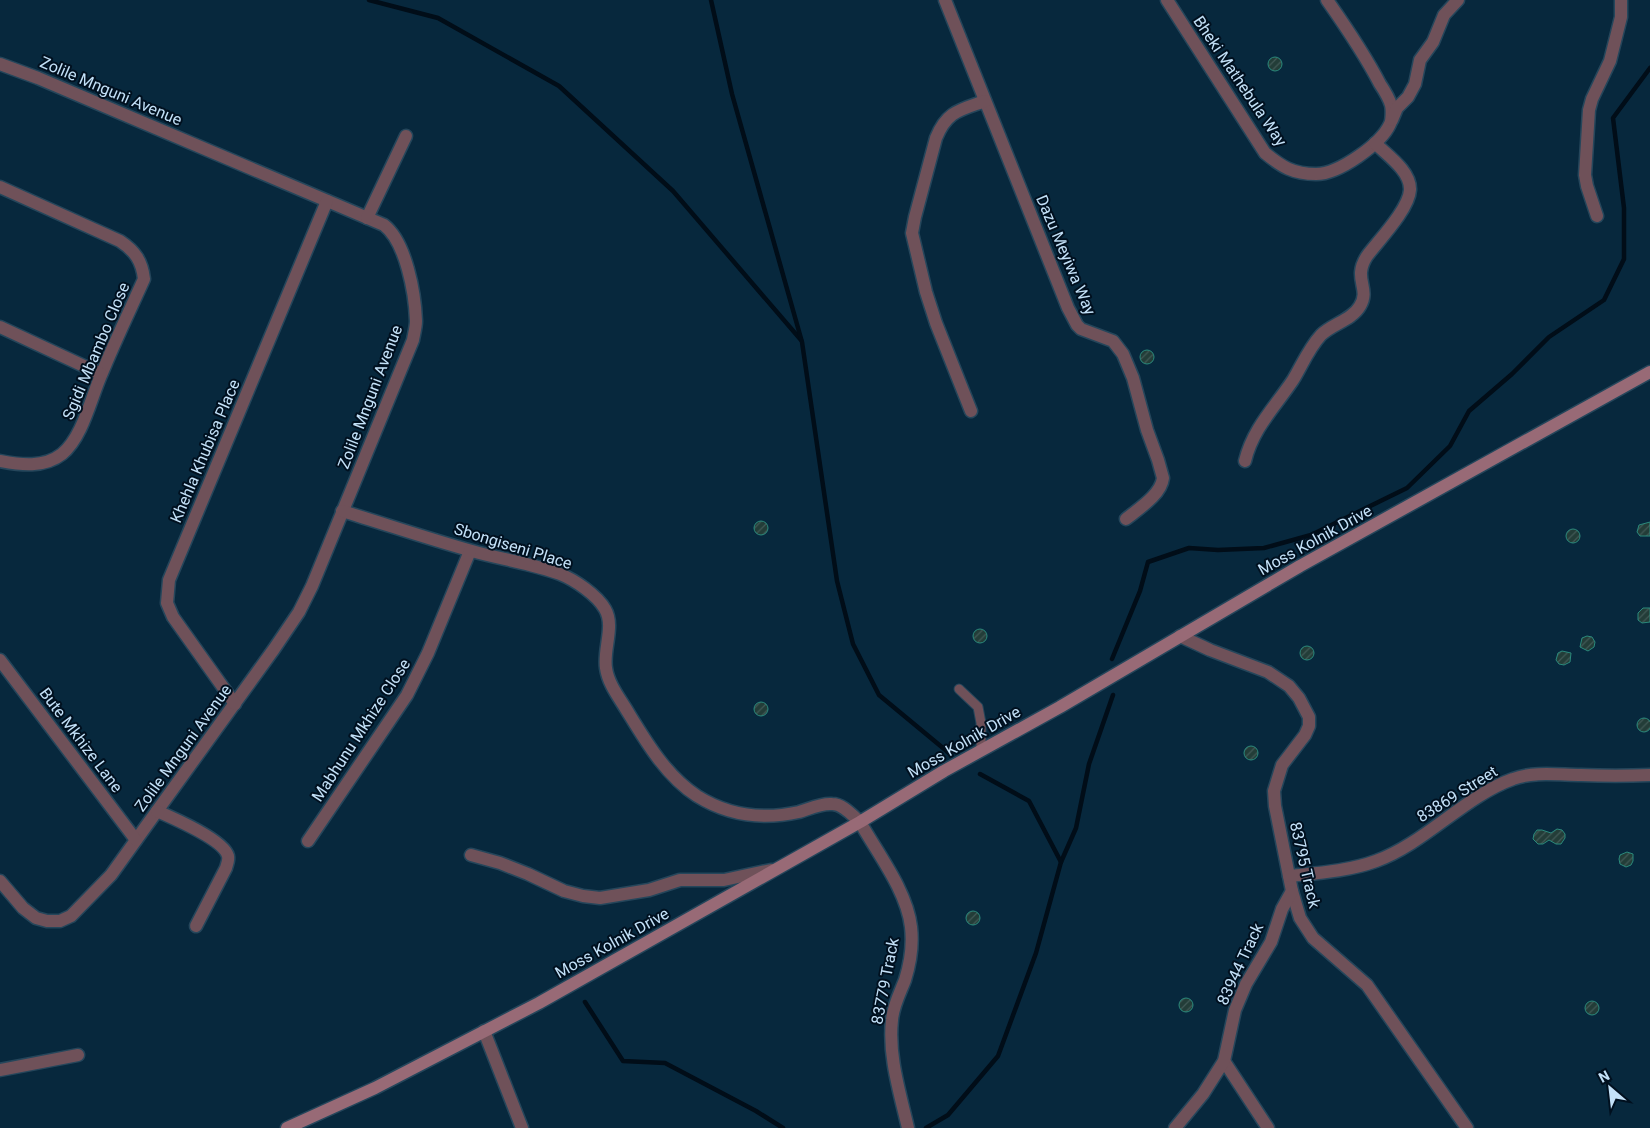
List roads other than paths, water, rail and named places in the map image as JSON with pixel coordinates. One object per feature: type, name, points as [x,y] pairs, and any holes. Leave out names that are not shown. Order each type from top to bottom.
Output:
[{"type":"main road","name":"Moss Kolnik Drive","points":[[287,1128],[375,1088],[539,1003],[860,822],[944,771],[1309,561],[1650,372]]},
{"type":"street","name":"Dazu Meyiwa Way","points":[[945,0],[1062,295],[1077,325],[1112,341],[1123,354],[1133,378],[1147,430],[1158,460],[1162,483],[1158,490],[1126,519]]},
{"type":"street","name":"Bheki Mathebula Way","points":[[1166,0],[1265,153],[1282,167],[1295,172],[1318,175],[1340,167],[1362,154],[1375,143],[1391,123],[1397,108],[1408,97],[1415,84],[1420,60],[1432,42],[1444,15],[1458,0]]},
{"type":"street","points":[[1327,0],[1370,64],[1391,104],[1391,123]]},
{"type":"street","points":[[1597,216],[1585,175],[1589,110],[1592,99],[1610,62],[1621,18],[1621,0]]},
{"type":"street","name":"Zolile Mnguni Avenue","points":[[0,64],[47,82],[384,225],[397,239],[408,270],[416,323],[413,340],[312,586],[299,612],[111,875],[71,916],[60,921],[46,921],[36,918],[23,908],[0,880]]},
{"type":"street","points":[[971,411],[936,323],[926,292],[912,233],[936,138],[941,126],[956,111],[986,101]]},
{"type":"street","points":[[367,218],[406,136]]},
{"type":"street","points":[[1246,461],[1249,446],[1256,431],[1292,381],[1316,341],[1326,331],[1359,308],[1364,299],[1360,280],[1361,265],[1401,214],[1408,200],[1410,190],[1405,174],[1375,143]]},
{"type":"street","name":"Sgidi Mbambo Close","points":[[0,187],[120,241],[132,249],[138,258],[143,269],[144,279],[101,374],[81,427],[70,447],[53,460],[41,464],[24,465],[0,461]]},
{"type":"street","name":"Khehla Khubisa Place","points":[[235,704],[173,617],[168,603],[168,580],[327,201]]},
{"type":"street","points":[[0,327],[101,374]]},
{"type":"street","name":"Sbongiseni Place","points":[[342,511],[470,550],[560,574],[575,582],[605,608],[609,620],[604,656],[606,671],[611,684],[668,770],[697,796],[731,812],[755,816],[788,814],[824,804],[833,804],[849,812],[860,822]]},
{"type":"street","name":"Mabhunu Mkhize Close","points":[[308,841],[407,695],[428,654],[470,550]]},
{"type":"street","name":"83795 Track","points":[[1180,636],[1210,650],[1268,672],[1290,686],[1299,698],[1309,717],[1309,726],[1305,735],[1282,765],[1274,791],[1275,806],[1292,891],[1300,918],[1313,938],[1367,985],[1467,1128]]},
{"type":"street","name":"Bute Mkhize Lane","points":[[0,660],[136,840]]},
{"type":"street","name":"83869 Street","points":[[1289,876],[1340,870],[1376,861],[1403,848],[1486,793],[1514,779],[1533,775],[1559,774],[1650,775]]},
{"type":"street","points":[[157,811],[193,828],[216,842],[229,858],[226,868],[196,926]]},
{"type":"street","name":"83779 Track","points":[[860,822],[900,891],[911,927],[911,955],[906,977],[895,1007],[891,1032],[893,1064],[908,1128]]},
{"type":"street","points":[[472,855],[500,863],[564,891],[600,898],[649,890],[680,880],[741,878],[780,867]]},
{"type":"street","name":"83944 Track","points":[[1175,1128],[1199,1100],[1224,1061],[1235,1010],[1246,984],[1271,942],[1282,909],[1292,891]]},
{"type":"street","points":[[484,1032],[522,1128]]},
{"type":"street","points":[[0,1070],[78,1055]]},
{"type":"street","points":[[1224,1061],[1268,1128]]},
{"type":"lane","points":[[959,689],[978,707],[981,723],[981,751]]},
{"type":"waterway","points":[[369,0],[438,18],[559,86],[673,191],[801,340]]},
{"type":"waterway","points":[[711,0],[732,94],[802,342],[837,581],[853,644],[879,695],[949,753]]},
{"type":"waterway","points":[[1112,659],[1140,591],[1148,562],[1189,548],[1218,550],[1264,548],[1311,535],[1407,488],[1450,446],[1469,411],[1512,374],[1549,337],[1604,300],[1624,259],[1624,208],[1613,118],[1650,68]]},
{"type":"waterway","points":[[1061,862],[1076,828],[1089,764],[1113,695]]},
{"type":"waterway","points":[[926,1128],[948,1115],[998,1056],[1036,953],[1061,862],[1029,801],[980,774]]},
{"type":"waterway","points":[[585,1002],[623,1061],[665,1063],[756,1111],[783,1128]]}]
